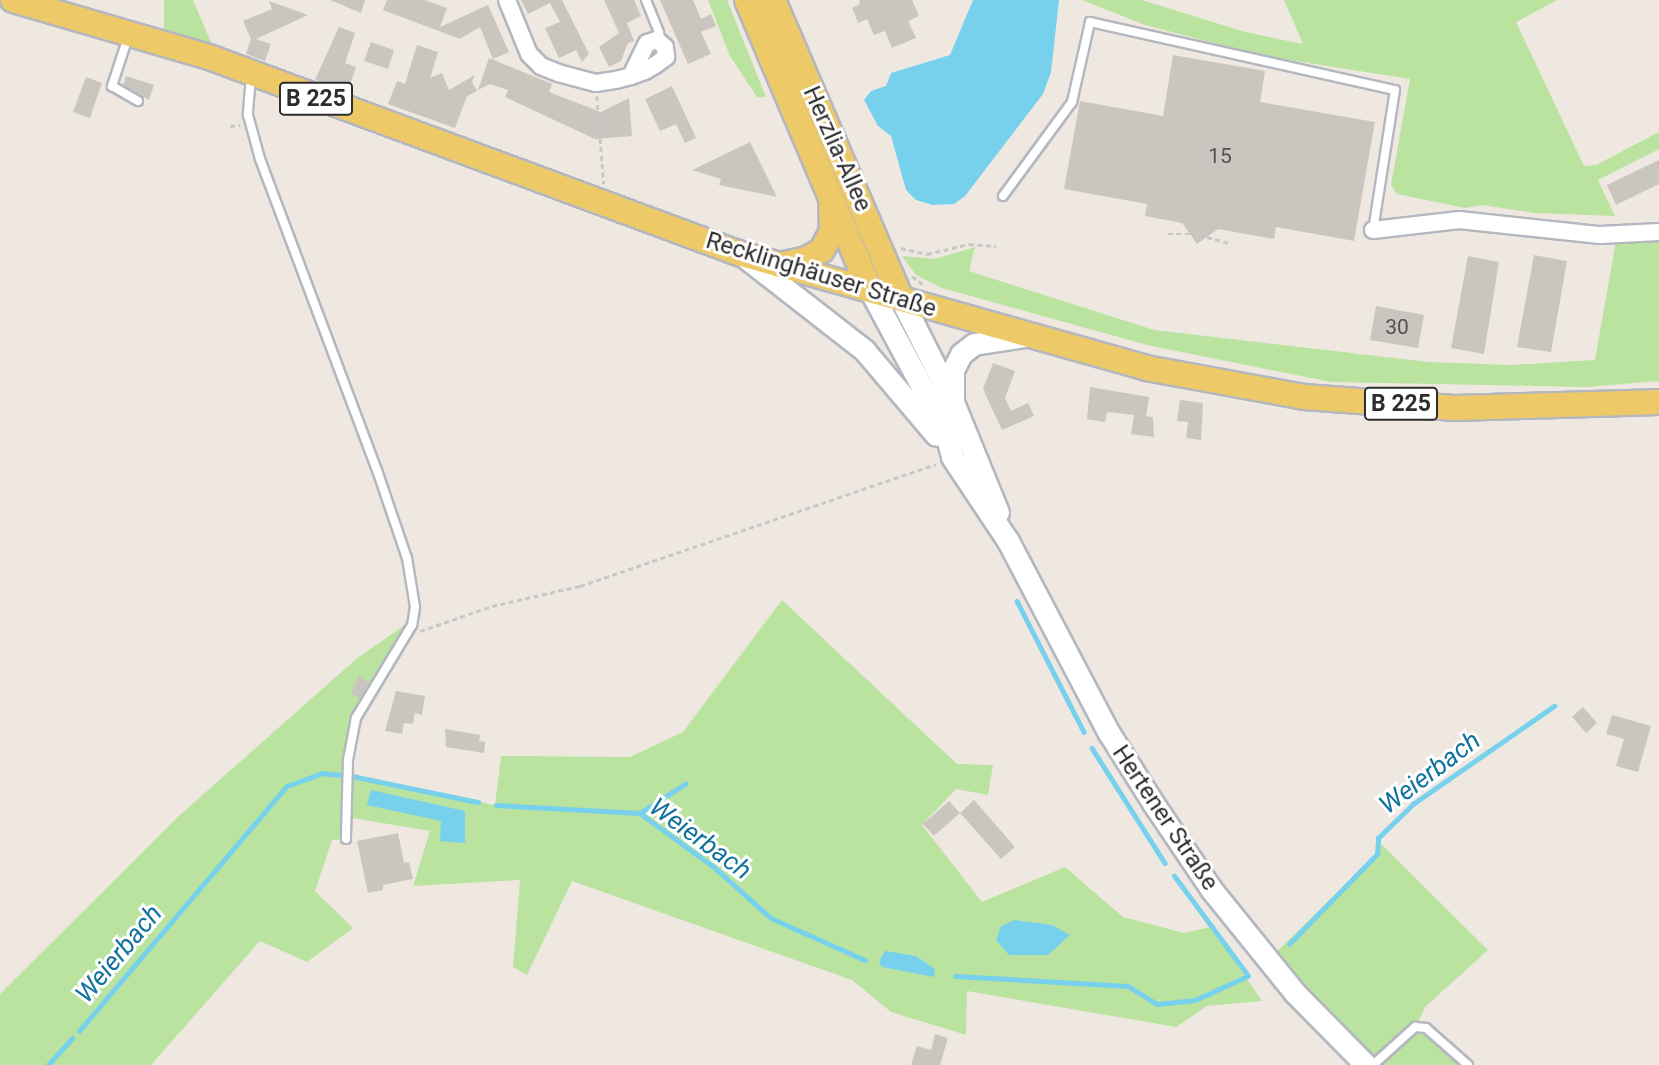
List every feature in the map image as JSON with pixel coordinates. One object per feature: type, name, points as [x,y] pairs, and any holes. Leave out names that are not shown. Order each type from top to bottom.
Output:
[{"type":"main road","name":"Recklinghäuser Straße","points":[[13,0],[251,74],[738,253],[1146,368],[1304,397],[1455,408],[1659,401]]},
{"type":"main road","name":"Herzlia-Allee","points":[[747,0],[870,290]]},
{"type":"main road","name":"Herzlia-Allee","points":[[773,0],[901,299]]},
{"type":"main road","points":[[778,265],[807,259],[822,250],[832,231],[830,194]]},
{"type":"main road","points":[[738,253],[864,350],[888,373],[953,457]]},
{"type":"main road","name":"Hertener Straße","points":[[870,290],[945,430],[953,457],[1008,541],[1108,733],[1211,889],[1288,985],[1366,1065]]},
{"type":"main road","name":"Hertener Straße","points":[[901,299],[953,402],[1008,541]]},
{"type":"main road","points":[[953,402],[953,370],[961,354],[974,344],[1025,336]]},
{"type":"street","points":[[507,0],[530,54],[541,66],[596,83],[631,76],[666,57],[657,40]]},
{"type":"street","points":[[1373,230],[1459,220],[1600,235],[1659,232]]},
{"type":"lane","points":[[646,0],[659,33],[657,40]]},
{"type":"lane","points":[[1003,196],[1072,102],[1090,22],[1395,90],[1373,230]]},
{"type":"lane","points":[[129,34],[112,86],[138,101]]},
{"type":"lane","points":[[251,74],[248,115],[260,159],[407,558],[415,607],[412,625],[356,718],[348,761],[346,839]]},
{"type":"lane","points":[[1373,1065],[1415,1027],[1426,1028],[1468,1065]]},
{"type":"path","points":[[596,83],[604,205]]},
{"type":"path","points":[[1167,234],[1190,234]]},
{"type":"path","points":[[1208,237],[1230,243]]},
{"type":"path","points":[[891,244],[927,254],[969,244],[996,246]]},
{"type":"path","points":[[404,638],[492,606],[580,586],[953,457]]},
{"type":"green space","points":[[164,0],[193,0],[213,47],[164,34]]},
{"type":"green space","points":[[708,0],[727,0],[766,97],[757,97],[730,56]]},
{"type":"green space","points":[[1082,0],[1142,0],[1245,32],[1303,44],[1284,0],[1557,0],[1516,22],[1584,166],[1596,165],[1659,132],[1659,149],[1598,180],[1615,216],[1534,213],[1482,205],[1465,208],[1397,194],[1391,185],[1410,79],[1263,56],[1145,25]]},
{"type":"green space","points":[[1659,240],[1659,381],[1586,387],[1331,382],[1147,345],[942,288],[916,275],[902,256],[935,259],[975,247],[969,271],[1154,330],[1428,362],[1511,365],[1595,360],[1616,241]]},
{"type":"green space","points":[[782,600],[957,764],[993,765],[988,795],[956,789],[922,825],[982,902],[1065,867],[1123,917],[1184,933],[1211,927],[1262,1001],[1207,1006],[1176,1027],[967,991],[966,1035],[891,1012],[852,980],[572,881],[527,975],[513,967],[520,880],[413,886],[430,831],[347,817],[346,839],[332,840],[315,891],[353,928],[307,962],[260,941],[151,1065],[0,1065],[0,994],[180,815],[356,659],[422,613],[356,718],[352,776],[495,805],[501,756],[630,757],[683,732]]},
{"type":"green space","points":[[1376,839],[1488,950],[1425,1007],[1416,1027],[1436,1036],[1468,1065],[1366,1065],[1268,960],[1377,854]]},
{"type":"water","points":[[973,0],[1059,0],[1051,72],[1043,94],[965,196],[954,204],[933,205],[916,200],[906,190],[891,136],[878,126],[864,100],[871,91],[886,86],[891,73],[950,55]]},
{"type":"water","points":[[371,790],[465,811],[465,843],[440,841],[441,821],[367,805]]},
{"type":"water","points":[[1015,920],[1052,925],[1070,935],[1048,955],[1009,955],[996,940],[1001,926]]},
{"type":"water","points":[[885,951],[916,956],[935,969],[934,977],[882,967],[879,962]]},
{"type":"building","points":[[330,0],[365,0],[361,13]]},
{"type":"building","points":[[387,0],[424,0],[447,8],[440,27],[488,5],[509,52],[493,59],[480,27],[460,39],[383,10]]},
{"type":"building","points":[[521,0],[562,0],[589,54],[582,62],[576,50],[559,58],[545,28],[560,22],[550,3],[528,14]]},
{"type":"building","points":[[604,0],[634,0],[641,16],[627,23],[634,41],[628,43],[621,61],[609,67],[599,47],[619,33]]},
{"type":"building","points":[[660,0],[693,0],[701,19],[711,14],[716,26],[701,32],[711,54],[688,64]]},
{"type":"building","points":[[859,0],[912,0],[919,16],[908,21],[916,38],[892,48],[885,31],[874,35],[867,19],[858,23],[852,8],[860,4]]},
{"type":"building","points":[[269,1],[308,15],[256,39],[271,44],[265,61],[246,54],[251,39],[243,21],[272,9]]},
{"type":"building","points":[[339,27],[355,33],[345,63],[356,67],[348,91],[315,80]]},
{"type":"building","points":[[371,42],[394,50],[388,69],[364,61]]},
{"type":"building","points":[[417,45],[438,52],[430,78],[442,73],[449,90],[475,75],[472,82],[477,91],[467,96],[455,128],[388,104],[397,81],[405,84]]},
{"type":"building","points":[[1173,55],[1265,71],[1260,102],[1375,122],[1354,241],[1276,227],[1274,239],[1218,229],[1197,244],[1182,223],[1145,216],[1147,204],[1064,189],[1080,101],[1163,116]]},
{"type":"building","points":[[489,58],[552,84],[549,92],[601,112],[629,98],[632,136],[595,139],[505,97],[508,90],[490,84],[478,90]]},
{"type":"building","points":[[126,76],[154,85],[149,100],[123,85]]},
{"type":"building","points":[[86,77],[102,83],[90,118],[73,112]]},
{"type":"building","points":[[672,86],[696,138],[685,143],[676,124],[660,131],[645,99]]},
{"type":"building","points":[[750,142],[777,197],[719,185],[721,179],[692,170]]},
{"type":"building","points":[[1659,160],[1659,184],[1616,205],[1607,185]]},
{"type":"building","points":[[1534,255],[1567,261],[1551,352],[1517,347]]},
{"type":"building","points":[[1468,256],[1499,262],[1484,354],[1451,348]]},
{"type":"building","points":[[1376,306],[1424,315],[1418,348],[1370,340]]},
{"type":"building","points":[[993,363],[1015,371],[1005,398],[1011,411],[1028,403],[1034,416],[1002,430],[983,389]]},
{"type":"building","points":[[1090,387],[1149,397],[1146,416],[1153,417],[1154,437],[1131,434],[1134,415],[1107,412],[1105,422],[1087,419]]},
{"type":"building","points":[[1180,400],[1203,403],[1201,440],[1186,438],[1188,422],[1177,421]]},
{"type":"building","points":[[359,676],[369,682],[360,699],[351,693]]},
{"type":"building","points":[[396,691],[425,696],[422,715],[415,713],[413,724],[404,723],[402,734],[385,731]]},
{"type":"building","points":[[1583,707],[1597,723],[1586,733],[1572,717]]},
{"type":"building","points":[[1612,715],[1651,726],[1638,772],[1616,766],[1624,739],[1606,734]]},
{"type":"building","points":[[445,729],[480,735],[479,741],[485,742],[484,753],[446,747]]},
{"type":"building","points":[[974,800],[1015,847],[1001,859],[960,813]]},
{"type":"building","points":[[949,801],[960,813],[934,836],[923,824]]},
{"type":"building","points":[[398,833],[404,863],[409,862],[413,879],[383,885],[383,890],[368,893],[357,841]]},
{"type":"building","points":[[935,1034],[948,1038],[940,1065],[911,1065],[917,1046],[931,1050]]},
{"type":"waterway","points":[[1017,601],[1084,732]]},
{"type":"waterway","name":"Weierbach","points":[[1289,944],[1377,854],[1378,838],[1413,804],[1554,706]]},
{"type":"waterway","points":[[1092,748],[1165,863]]},
{"type":"waterway","name":"Weierbach","points":[[79,1031],[287,786],[322,773],[341,775]]},
{"type":"waterway","name":"Weierbach","points":[[352,776],[478,802]]},
{"type":"waterway","points":[[640,813],[685,784]]},
{"type":"waterway","name":"Weierbach","points":[[496,805],[640,813],[714,867],[771,918],[865,960]]},
{"type":"waterway","name":"Weierbach","points":[[955,976],[1128,986],[1157,1004],[1195,1000],[1248,976],[1174,876]]},
{"type":"waterway","name":"Weierbach","points":[[48,1065],[72,1038]]}]
